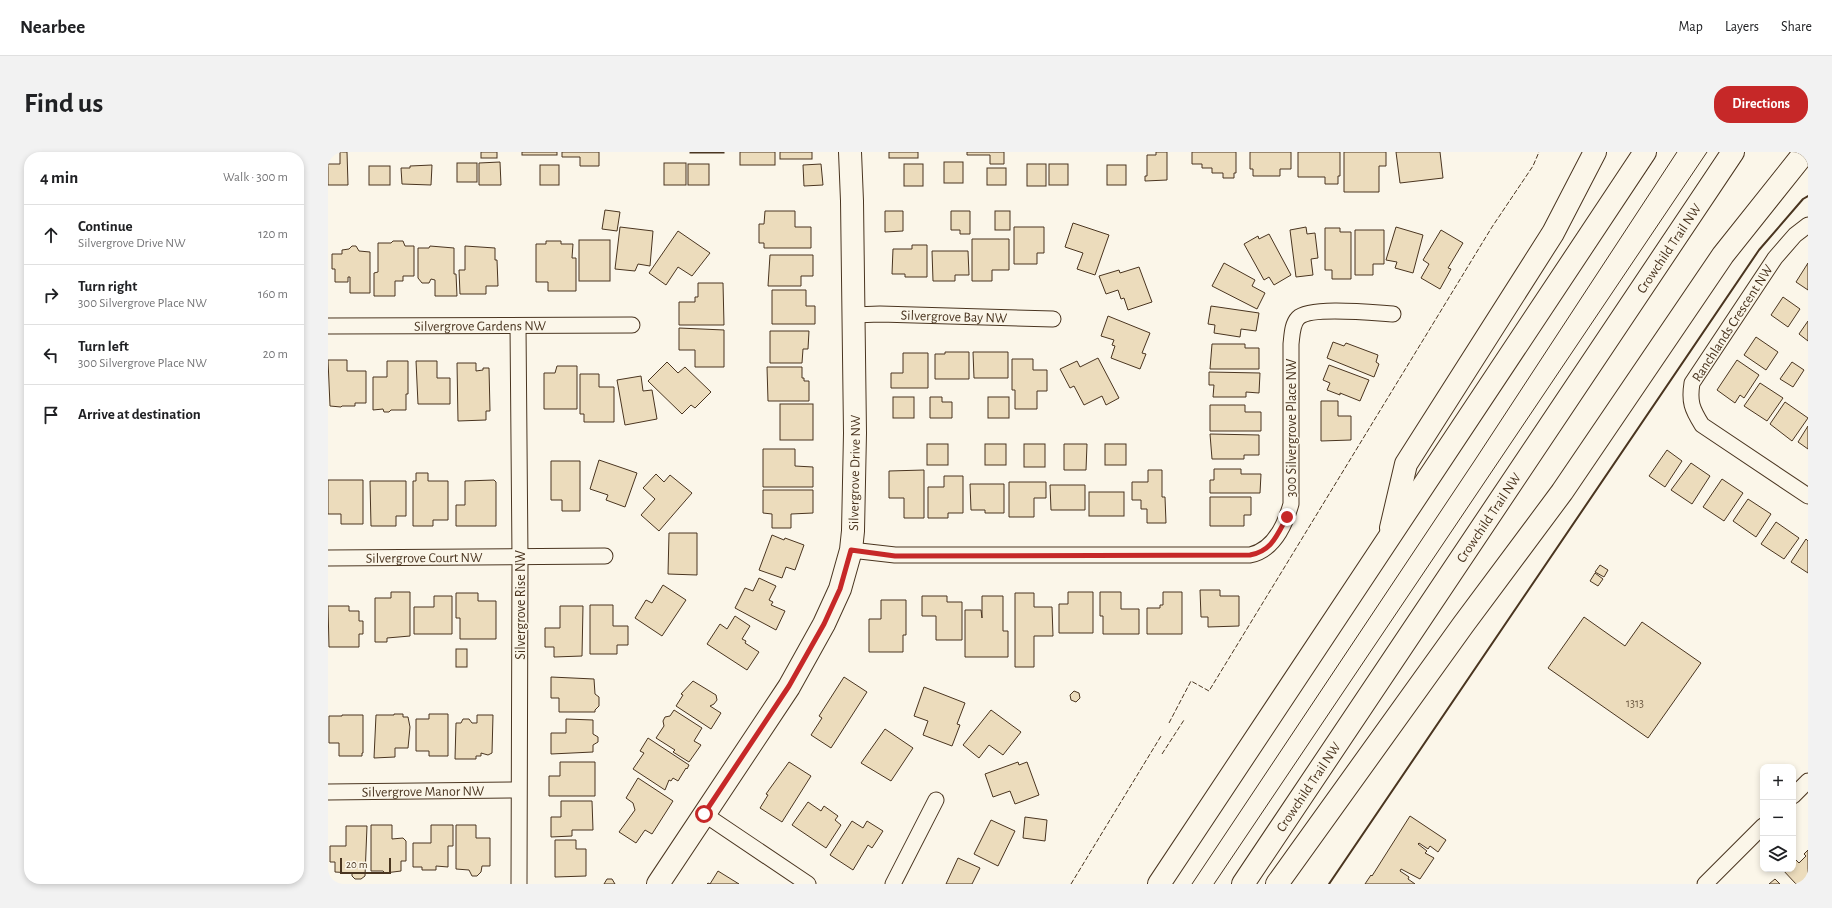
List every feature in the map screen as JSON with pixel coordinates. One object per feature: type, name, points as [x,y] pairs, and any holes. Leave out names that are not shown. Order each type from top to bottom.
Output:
[{"type":"main road","name":"Silvergrove Drive NW","points":[[658,884],[789,686],[824,624],[840,589],[851,550],[853,531],[855,433],[850,152]]},
{"type":"main road","points":[[1388,540],[1406,464],[1553,233],[1595,152]]},
{"type":"main road","points":[[1159,884],[1645,152]]},
{"type":"main road","name":"Crowchild Trail NW","points":[[1243,884],[1733,152]]},
{"type":"main road","points":[[1277,884],[1562,492],[1723,255],[1805,152]]},
{"type":"street","name":"Ranchlands Crescent NW","points":[[1808,226],[1795,234],[1775,258],[1692,382],[1690,398],[1694,412],[1702,425],[1808,496]]},
{"type":"street","name":"300 Silvergrove Place NW","points":[[851,550],[895,556],[1250,555],[1261,553],[1272,543],[1280,531],[1287,517],[1291,504],[1291,344],[1293,330],[1297,319],[1304,313],[1319,311],[1393,314]]},
{"type":"street","name":"Silvergrove Bay NW","points":[[854,315],[880,314],[1053,319]]},
{"type":"street","name":"Silvergrove Gardens NW","points":[[328,326],[632,325]]},
{"type":"street","name":"Silvergrove Rise NW","points":[[518,326],[520,558],[518,790],[519,884]]},
{"type":"street","name":"Silvergrove Court NW","points":[[328,558],[520,558],[605,556]]},
{"type":"street","points":[[1796,793],[1808,781]]},
{"type":"street","name":"Silvergrove Manor NW","points":[[328,792],[518,790]]},
{"type":"street","points":[[893,884],[936,800]]},
{"type":"street","points":[[704,814],[808,884]]},
{"type":"street","points":[[1705,884],[1760,829]]},
{"type":"building","points":[[340,152],[347,152],[348,185],[328,185],[328,164],[340,164]]},
{"type":"building","points":[[481,152],[497,152],[497,158],[481,158]]},
{"type":"building","points":[[522,152],[557,152],[557,155],[522,155]]},
{"type":"building","points":[[562,152],[599,152],[599,166],[580,166],[580,157],[562,157]]},
{"type":"building","points":[[724,152],[724,153],[690,153]]},
{"type":"building","points":[[740,152],[775,152],[775,165],[740,165]]},
{"type":"building","points":[[780,152],[812,152],[812,159],[780,159]]},
{"type":"building","points":[[889,152],[918,152],[918,158],[889,158]]},
{"type":"building","points":[[967,152],[1004,152],[1004,164],[990,164],[990,155],[967,155]]},
{"type":"building","points":[[1156,152],[1167,152],[1167,180],[1145,181],[1145,176],[1147,176],[1147,155],[1156,155]]},
{"type":"building","points":[[1192,152],[1236,152],[1236,173],[1234,173],[1234,178],[1223,178],[1223,173],[1212,173],[1212,168],[1202,168],[1202,164],[1192,164]]},
{"type":"building","points":[[1250,152],[1291,152],[1291,169],[1280,169],[1280,176],[1253,176],[1253,169],[1250,169]]},
{"type":"building","points":[[1298,152],[1340,152],[1340,176],[1338,176],[1338,184],[1325,184],[1325,177],[1298,177]]},
{"type":"building","points":[[1344,152],[1386,152],[1386,166],[1379,166],[1379,192],[1344,192]]},
{"type":"building","points":[[1396,152],[1440,152],[1443,178],[1400,183]]},
{"type":"building","points":[[500,162],[501,185],[479,185],[479,163]]},
{"type":"building","points":[[944,162],[963,162],[963,183],[944,183]]},
{"type":"building","points":[[457,163],[477,163],[477,182],[457,182]]},
{"type":"building","points":[[664,163],[686,163],[686,185],[664,185]]},
{"type":"building","points":[[688,164],[709,164],[709,185],[688,185]]},
{"type":"building","points":[[821,164],[823,185],[804,186],[803,165]]},
{"type":"building","points":[[904,164],[923,164],[923,186],[904,186]]},
{"type":"building","points":[[1027,164],[1046,164],[1046,186],[1027,186]]},
{"type":"building","points":[[1049,164],[1068,164],[1068,185],[1049,185]]},
{"type":"building","points":[[432,165],[431,185],[402,184],[401,168]]},
{"type":"building","points":[[540,165],[559,165],[559,185],[540,185]]},
{"type":"building","points":[[1107,165],[1126,165],[1126,185],[1107,185]]},
{"type":"building","points":[[369,166],[390,166],[390,185],[369,185]]},
{"type":"building","points":[[987,168],[1006,168],[1006,185],[987,185]]},
{"type":"building","points":[[605,210],[620,212],[617,231],[602,229]]},
{"type":"building","points":[[765,211],[795,211],[795,227],[811,227],[811,248],[764,248],[764,243],[759,243],[759,224],[764,224]]},
{"type":"building","points":[[885,211],[903,211],[903,231],[885,232]]},
{"type":"building","points":[[951,211],[970,211],[970,234],[960,234],[960,230],[951,230]]},
{"type":"building","points":[[995,211],[1010,211],[1010,230],[995,230]]},
{"type":"building","points":[[1073,223],[1109,235],[1095,275],[1077,269],[1083,253],[1065,247]]},
{"type":"building","points":[[620,227],[653,231],[650,266],[638,264],[635,271],[615,269]]},
{"type":"building","points":[[1014,227],[1044,227],[1044,253],[1037,253],[1037,264],[1014,264]]},
{"type":"building","points":[[1306,227],[1307,234],[1315,233],[1318,258],[1311,259],[1313,275],[1296,277],[1290,230]]},
{"type":"building","points":[[1396,227],[1423,235],[1413,273],[1395,268],[1397,262],[1386,260]]},
{"type":"building","points":[[1325,228],[1340,228],[1340,232],[1351,232],[1351,279],[1332,279],[1332,270],[1325,270]]},
{"type":"building","points":[[1355,230],[1384,230],[1384,264],[1373,264],[1373,275],[1355,275]]},
{"type":"building","points":[[1441,230],[1463,243],[1448,268],[1451,269],[1440,289],[1421,278],[1429,264],[1423,260]]},
{"type":"building","points":[[678,231],[710,253],[692,276],[678,267],[666,285],[649,273]]},
{"type":"building","points":[[1269,234],[1291,275],[1274,285],[1269,277],[1264,280],[1244,244],[1258,236],[1259,239]]},
{"type":"building","points":[[972,239],[1009,239],[1009,270],[992,270],[992,281],[972,281]]},
{"type":"building","points":[[579,240],[610,240],[610,281],[579,281]]},
{"type":"building","points":[[393,241],[403,241],[405,246],[414,246],[414,276],[403,276],[403,281],[395,281],[395,296],[374,296],[374,273],[378,272],[378,243],[391,243]]},
{"type":"building","points":[[546,241],[561,241],[561,244],[573,244],[572,258],[576,258],[576,291],[548,291],[548,282],[536,282],[536,244],[546,244]]},
{"type":"building","points":[[912,245],[927,245],[927,277],[905,277],[905,274],[892,274],[893,249],[912,249]]},
{"type":"building","points":[[352,246],[356,246],[359,251],[370,252],[370,293],[350,293],[350,277],[348,277],[348,282],[335,282],[335,269],[332,269],[332,254],[342,254],[342,250],[349,249]]},
{"type":"building","points":[[430,246],[454,248],[454,274],[456,274],[457,296],[435,296],[435,280],[431,279],[429,283],[422,283],[418,278],[418,248],[429,248]]},
{"type":"building","points":[[465,246],[495,248],[498,286],[486,286],[486,294],[460,294],[459,270],[465,270]]},
{"type":"building","points":[[932,251],[968,251],[969,275],[955,275],[955,281],[933,281]]},
{"type":"building","points":[[770,255],[813,255],[813,276],[801,276],[801,286],[768,286]]},
{"type":"building","points":[[1224,263],[1255,280],[1252,286],[1265,293],[1257,309],[1212,286]]},
{"type":"building","points":[[1808,263],[1808,290],[1796,282]]},
{"type":"building","points":[[1139,267],[1152,302],[1128,310],[1124,298],[1121,299],[1118,290],[1106,294],[1099,276],[1119,270],[1120,273]]},
{"type":"building","points":[[698,283],[723,283],[724,325],[679,325],[679,302],[695,302],[695,297],[698,297]]},
{"type":"building","points":[[772,290],[806,290],[806,306],[815,306],[815,324],[772,324]]},
{"type":"building","points":[[1783,297],[1800,309],[1788,327],[1771,315]]},
{"type":"building","points":[[1211,306],[1259,313],[1256,331],[1241,329],[1240,337],[1214,333],[1215,325],[1208,324]]},
{"type":"building","points":[[1108,316],[1150,333],[1142,353],[1146,354],[1140,369],[1111,358],[1115,346],[1112,345],[1114,340],[1101,336]]},
{"type":"building","points":[[1808,321],[1808,341],[1799,334]]},
{"type":"building","points":[[679,328],[724,330],[724,367],[695,367],[695,350],[679,350]]},
{"type":"building","points":[[770,331],[809,331],[808,349],[803,349],[802,363],[770,363]]},
{"type":"building","points":[[1756,337],[1778,352],[1766,370],[1744,355]]},
{"type":"building","points":[[1333,342],[1344,346],[1346,343],[1378,355],[1376,362],[1379,364],[1374,377],[1327,358]]},
{"type":"building","points":[[1212,344],[1245,344],[1245,348],[1259,348],[1259,369],[1210,369]]},
{"type":"building","points":[[945,352],[969,352],[969,379],[935,379],[935,354],[945,354]]},
{"type":"building","points":[[973,352],[1008,352],[1008,378],[974,378]]},
{"type":"building","points":[[903,353],[928,353],[928,388],[891,388],[891,373],[903,373]]},
{"type":"building","points":[[1098,358],[1119,398],[1106,405],[1102,396],[1084,405],[1074,386],[1070,388],[1060,369],[1077,361],[1080,367]]},
{"type":"building","points":[[1012,359],[1033,359],[1033,370],[1047,370],[1047,391],[1037,391],[1037,409],[1015,409],[1015,390],[1012,390]]},
{"type":"building","points":[[328,360],[347,360],[347,371],[366,371],[366,403],[355,403],[355,406],[330,406]]},
{"type":"building","points":[[1737,360],[1759,375],[1744,398],[1740,395],[1735,403],[1717,390]]},
{"type":"building","points":[[387,361],[408,361],[408,394],[406,394],[406,410],[391,410],[389,412],[384,412],[383,409],[373,410],[373,377],[387,377]]},
{"type":"building","points":[[416,361],[437,361],[437,378],[450,378],[450,404],[418,404]]},
{"type":"building","points":[[667,362],[678,373],[685,367],[711,392],[695,408],[691,405],[682,414],[648,381]]},
{"type":"building","points":[[1792,362],[1804,370],[1793,387],[1780,379]]},
{"type":"building","points":[[457,363],[476,363],[476,371],[483,370],[483,368],[489,368],[490,411],[486,411],[486,420],[458,421]]},
{"type":"building","points":[[1329,365],[1369,380],[1360,401],[1340,393],[1340,395],[1327,390],[1330,383],[1323,380]]},
{"type":"building","points":[[557,366],[577,366],[577,409],[544,409],[544,373],[555,373]]},
{"type":"building","points":[[767,367],[802,367],[802,378],[804,378],[804,381],[809,381],[809,401],[768,401]]},
{"type":"building","points":[[1209,372],[1260,373],[1259,393],[1246,392],[1246,397],[1213,397],[1214,385],[1209,385]]},
{"type":"building","points":[[580,374],[599,374],[599,387],[614,387],[614,422],[584,422],[584,414],[580,414]]},
{"type":"building","points":[[641,376],[643,391],[652,390],[657,419],[625,425],[617,380]]},
{"type":"building","points":[[1760,383],[1783,398],[1767,421],[1744,406]]},
{"type":"building","points":[[893,397],[914,397],[914,418],[893,418]]},
{"type":"building","points":[[930,397],[942,397],[942,402],[952,402],[952,418],[930,418]]},
{"type":"building","points":[[988,397],[1009,397],[1009,418],[988,418]]},
{"type":"building","points":[[1321,401],[1338,401],[1338,416],[1351,416],[1351,440],[1321,441]]},
{"type":"building","points":[[1785,402],[1808,418],[1792,441],[1770,424]]},
{"type":"building","points":[[780,404],[813,404],[813,440],[780,440]]},
{"type":"building","points":[[1210,405],[1245,405],[1245,412],[1261,412],[1261,431],[1210,431]]},
{"type":"building","points":[[1808,426],[1808,449],[1798,442]]},
{"type":"building","points":[[1210,434],[1259,435],[1259,455],[1244,455],[1244,459],[1212,459]]},
{"type":"building","points":[[927,444],[948,444],[948,465],[927,465]]},
{"type":"building","points":[[985,444],[1006,444],[1006,465],[985,465]]},
{"type":"building","points":[[1024,444],[1045,444],[1045,467],[1024,467]]},
{"type":"building","points":[[1064,444],[1087,444],[1086,470],[1064,470]]},
{"type":"building","points":[[1105,444],[1126,444],[1126,465],[1105,465]]},
{"type":"building","points":[[763,449],[795,449],[795,466],[813,467],[813,487],[763,487]]},
{"type":"building","points":[[1667,450],[1682,461],[1665,487],[1649,476]]},
{"type":"building","points":[[599,460],[637,473],[625,507],[606,500],[608,495],[590,489]]},
{"type":"building","points":[[551,461],[580,461],[580,511],[562,511],[562,500],[551,500]]},
{"type":"building","points":[[1691,463],[1710,476],[1692,504],[1671,490]]},
{"type":"building","points":[[1214,469],[1241,469],[1241,474],[1261,474],[1260,493],[1210,493],[1210,480],[1214,480]]},
{"type":"building","points":[[924,470],[924,518],[904,518],[904,498],[889,498],[889,471]]},
{"type":"building","points":[[1148,470],[1162,470],[1162,497],[1165,497],[1166,523],[1147,523],[1147,509],[1141,509],[1141,500],[1132,500],[1132,482],[1148,482]]},
{"type":"building","points":[[416,473],[428,473],[428,481],[448,481],[448,520],[433,520],[433,526],[413,526],[413,481],[416,481]]},
{"type":"building","points":[[656,474],[664,482],[670,475],[692,493],[659,531],[641,515],[655,499],[643,488]]},
{"type":"building","points":[[944,476],[963,476],[963,513],[948,513],[948,518],[928,518],[928,487],[944,487]]},
{"type":"building","points":[[1722,479],[1743,493],[1724,521],[1703,507]]},
{"type":"building","points":[[328,480],[363,480],[363,524],[341,524],[341,514],[328,514]]},
{"type":"building","points":[[494,480],[496,482],[496,526],[456,526],[456,505],[465,505],[465,481]]},
{"type":"building","points":[[370,481],[406,481],[406,516],[396,516],[396,526],[371,526]]},
{"type":"building","points":[[1009,482],[1046,482],[1046,498],[1034,498],[1034,517],[1009,517]]},
{"type":"building","points":[[970,484],[1004,484],[1004,513],[985,513],[985,510],[971,510]]},
{"type":"building","points":[[1050,485],[1085,485],[1085,510],[1051,510]]},
{"type":"building","points":[[763,490],[813,490],[813,513],[791,514],[791,528],[772,528],[772,514],[763,513]]},
{"type":"building","points":[[1089,492],[1124,492],[1124,516],[1089,516]]},
{"type":"building","points":[[1210,497],[1251,497],[1251,515],[1244,515],[1244,526],[1210,526]]},
{"type":"building","points":[[1748,499],[1771,514],[1756,537],[1733,521]]},
{"type":"building","points":[[1776,522],[1799,538],[1784,559],[1761,544]]},
{"type":"building","points":[[669,533],[697,533],[697,575],[668,574]]},
{"type":"building","points":[[772,535],[804,545],[795,570],[786,567],[782,578],[759,570]]},
{"type":"building","points":[[1806,539],[1808,541],[1808,573],[1791,562]]},
{"type":"building","points":[[1600,565],[1608,570],[1604,577],[1595,572]]},
{"type":"building","points":[[1595,573],[1603,579],[1598,586],[1590,581]]},
{"type":"building","points":[[759,578],[776,586],[769,600],[773,602],[771,605],[785,611],[776,630],[735,608],[745,588],[753,591]]},
{"type":"building","points":[[663,585],[686,600],[662,636],[635,618],[646,600],[652,603]]},
{"type":"building","points":[[1200,590],[1220,590],[1220,596],[1239,596],[1239,626],[1208,627],[1208,617],[1201,617]]},
{"type":"building","points":[[391,592],[410,592],[410,636],[387,638],[387,642],[375,642],[375,598],[391,598]]},
{"type":"building","points":[[1068,592],[1093,592],[1093,633],[1059,633],[1059,604],[1068,604]]},
{"type":"building","points":[[1100,592],[1121,592],[1121,609],[1139,609],[1139,634],[1103,634],[1103,616],[1100,616]]},
{"type":"building","points":[[1163,592],[1182,592],[1182,634],[1147,634],[1147,608],[1160,608],[1160,605],[1163,605]]},
{"type":"building","points":[[456,593],[478,593],[478,601],[496,601],[496,639],[460,639],[460,618],[456,618]]},
{"type":"building","points":[[1015,593],[1034,593],[1034,607],[1052,607],[1053,636],[1034,636],[1034,667],[1015,667]]},
{"type":"building","points":[[434,596],[452,596],[452,634],[414,634],[414,607],[434,607]]},
{"type":"building","points":[[922,596],[947,596],[947,602],[962,602],[962,640],[936,640],[936,616],[922,616]]},
{"type":"building","points":[[982,596],[1003,596],[1003,631],[1008,631],[1008,657],[965,657],[965,610],[981,610],[982,618]]},
{"type":"building","points":[[881,600],[906,600],[906,635],[903,635],[903,652],[869,652],[869,619],[881,619]]},
{"type":"building","points":[[590,605],[613,605],[613,626],[628,626],[628,645],[617,645],[617,654],[590,654]]},
{"type":"building","points":[[328,606],[349,606],[349,611],[359,611],[359,621],[363,621],[363,634],[359,634],[359,647],[329,647]]},
{"type":"building","points":[[560,606],[583,606],[582,656],[554,657],[554,647],[545,647],[545,628],[560,628]]},
{"type":"building","points":[[735,616],[750,626],[742,639],[746,641],[745,643],[759,652],[747,670],[707,644],[720,624],[727,629]]},
{"type":"building","points":[[1584,617],[1625,646],[1642,622],[1701,663],[1648,738],[1548,668]]},
{"type":"building","points":[[456,649],[467,649],[467,667],[456,667]]},
{"type":"building","points":[[551,677],[594,679],[595,694],[599,697],[599,706],[595,712],[559,712],[559,698],[551,698]]},
{"type":"building","points":[[844,677],[867,692],[831,748],[811,735],[822,718],[819,716]]},
{"type":"building","points":[[693,681],[716,695],[717,700],[710,706],[721,713],[711,729],[676,706],[683,695],[681,694]]},
{"type":"building","points":[[924,687],[965,703],[957,724],[960,725],[952,746],[923,735],[928,721],[914,716]]},
{"type":"building","points":[[1074,691],[1079,693],[1080,698],[1076,702],[1071,700],[1070,695]]},
{"type":"building","points":[[674,710],[702,728],[694,741],[701,745],[689,762],[673,752],[675,750],[656,738],[664,726],[663,721],[665,717],[670,716]]},
{"type":"building","points":[[991,710],[1021,732],[1003,755],[989,745],[979,758],[963,745]]},
{"type":"building","points":[[403,714],[403,717],[408,717],[410,727],[408,748],[395,748],[395,757],[374,758],[376,715]]},
{"type":"building","points":[[429,714],[448,714],[448,756],[429,756],[429,751],[416,751],[416,719],[429,719]]},
{"type":"building","points":[[363,715],[362,756],[339,756],[339,743],[329,743],[329,716]]},
{"type":"building","points":[[477,715],[493,715],[492,753],[488,755],[481,753],[481,756],[476,756],[476,759],[455,759],[456,723],[461,723],[463,719],[469,719],[472,723],[477,723]]},
{"type":"building","points":[[566,719],[593,720],[593,734],[598,737],[598,742],[593,745],[593,752],[551,754],[551,733],[566,733]]},
{"type":"building","points":[[885,729],[913,748],[891,781],[861,763]]},
{"type":"building","points":[[648,738],[689,765],[678,781],[673,778],[671,781],[669,780],[665,790],[633,769],[644,753],[640,751]]},
{"type":"building","points":[[560,762],[595,762],[595,796],[549,796],[549,776],[560,776]]},
{"type":"building","points":[[789,762],[811,776],[782,822],[760,808],[768,795],[766,794]]},
{"type":"building","points":[[1018,762],[1019,765],[1027,762],[1039,795],[1015,804],[1010,791],[993,797],[985,774]]},
{"type":"building","points":[[638,778],[673,801],[652,834],[645,830],[636,843],[619,832],[635,810],[633,803],[626,798]]},
{"type":"building","points":[[561,801],[592,801],[593,830],[572,830],[572,836],[551,837],[551,817],[561,817]]},
{"type":"building","points":[[808,802],[821,811],[824,806],[838,816],[835,820],[841,825],[826,848],[792,825]]},
{"type":"building","points":[[1410,816],[1446,840],[1438,852],[1430,846],[1428,849],[1419,843],[1418,844],[1427,851],[1425,853],[1434,858],[1420,879],[1401,869],[1400,871],[1409,877],[1408,879],[1415,884],[1365,884],[1371,875],[1372,876]]},
{"type":"building","points":[[1025,817],[1047,820],[1045,841],[1023,838]]},
{"type":"building","points":[[991,820],[1015,831],[998,866],[974,854]]},
{"type":"building","points":[[852,821],[863,828],[867,821],[883,831],[872,848],[868,845],[853,870],[830,855]]},
{"type":"building","points":[[371,825],[392,825],[392,839],[403,838],[406,841],[406,861],[401,861],[401,871],[385,873],[383,871],[371,871]]},
{"type":"building","points":[[431,825],[453,825],[453,846],[448,846],[448,867],[436,866],[436,870],[422,870],[422,867],[413,867],[413,843],[431,843]]},
{"type":"building","points":[[456,825],[476,825],[476,838],[490,838],[490,866],[482,866],[481,872],[477,876],[472,876],[469,870],[456,869]]},
{"type":"building","points":[[346,826],[367,826],[365,876],[361,879],[355,879],[352,876],[352,873],[335,872],[335,862],[330,862],[330,846],[346,846]]},
{"type":"building","points":[[555,840],[576,840],[576,849],[586,849],[586,876],[555,877]]},
{"type":"building","points":[[1808,850],[1808,884],[1796,884],[1785,872],[1796,872],[1796,860],[1799,863],[1806,856],[1804,854]]},
{"type":"building","points":[[958,858],[980,868],[972,884],[946,884]]},
{"type":"building","points":[[718,871],[739,884],[710,884]]},
{"type":"building","points":[[607,879],[612,879],[615,884],[604,884]]},
{"type":"building","points":[[1775,879],[1780,884],[1769,884]]},
{"type":"tram line","points":[[1192,884],[1475,460],[1677,152]]},
{"type":"tram line","points":[[1214,884],[1707,152]]},
{"type":"fence","points":[[1169,723],[1191,681],[1209,691],[1492,227],[1533,166],[1539,152]]},
{"type":"fence","points":[[1162,754],[1184,720]]},
{"type":"fence","points":[[1071,884],[1161,736]]},
{"type":"wall","points":[[1329,884],[1759,250],[1803,199],[1808,196]]},
{"type":"route","points":[[704,814],[789,686],[824,624],[840,589],[851,550],[895,556],[1250,555],[1261,553],[1272,543],[1287,517]]}]
